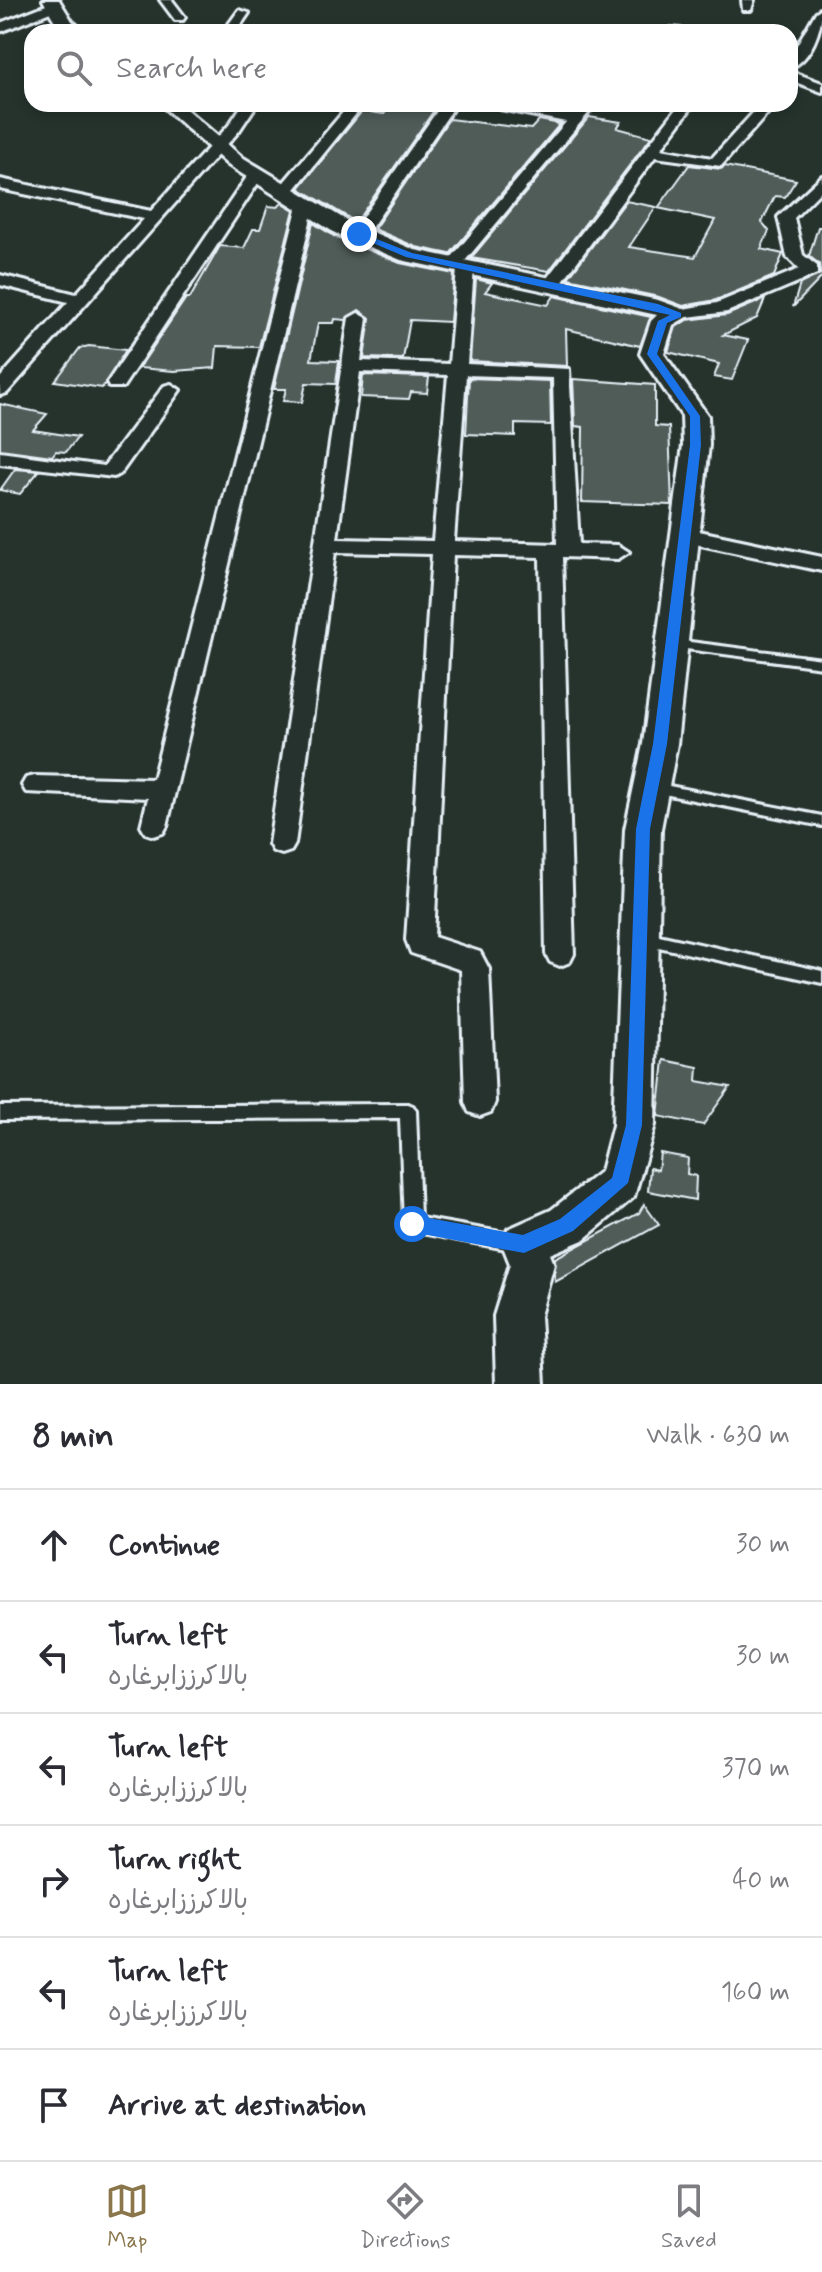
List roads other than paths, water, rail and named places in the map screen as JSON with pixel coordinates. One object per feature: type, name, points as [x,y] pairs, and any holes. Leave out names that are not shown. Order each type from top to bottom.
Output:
[{"type":"street","points":[[166,0],[179,17]]},
{"type":"street","points":[[0,28],[53,3],[65,24]]},
{"type":"street","points":[[798,53],[822,12]]},
{"type":"street","points":[[235,24],[243,13]]},
{"type":"street","points":[[798,38],[808,39]]},
{"type":"street","points":[[798,78],[822,88]]},
{"type":"street","points":[[180,112],[256,174],[359,234],[409,255],[658,307],[678,315]]},
{"type":"street","points":[[0,389],[218,145],[244,112]]},
{"type":"street","points":[[154,826],[295,198],[352,112]]},
{"type":"street","points":[[359,234],[443,112]]},
{"type":"street","points":[[538,112],[576,119]]},
{"type":"street","points":[[480,1102],[475,969],[470,960],[429,949],[421,945],[420,940],[457,367],[459,266],[582,112]]},
{"type":"street","points":[[550,286],[681,112]]},
{"type":"street","points":[[651,152],[716,163],[762,112]]},
{"type":"street","points":[[116,383],[256,174]]},
{"type":"street","points":[[816,272],[795,257],[786,217],[821,182]]},
{"type":"street","points":[[0,184],[154,216]]},
{"type":"street","points":[[520,1384],[517,1316],[532,1264],[524,1244],[567,1225],[619,1183],[634,1125],[643,829],[672,643],[696,445],[695,416],[652,354],[663,321],[678,315],[721,308],[816,272]]},
{"type":"street","points":[[0,280],[79,300]]},
{"type":"street","points":[[282,844],[358,318]]},
{"type":"street","points":[[351,366],[555,372],[565,377],[559,550],[560,954]]},
{"type":"street","points":[[0,458],[107,473],[114,469],[171,390]]},
{"type":"street","points":[[685,535],[822,564]]},
{"type":"street","points":[[326,545],[618,552]]},
{"type":"street","points":[[35,785],[163,789]]},
{"type":"lane","points":[[672,643],[822,663]]},
{"type":"lane","points":[[651,787],[822,821]]},
{"type":"lane","points":[[639,937],[822,977]]},
{"type":"lane","points":[[0,1113],[408,1111],[412,1224],[524,1244]]}]
